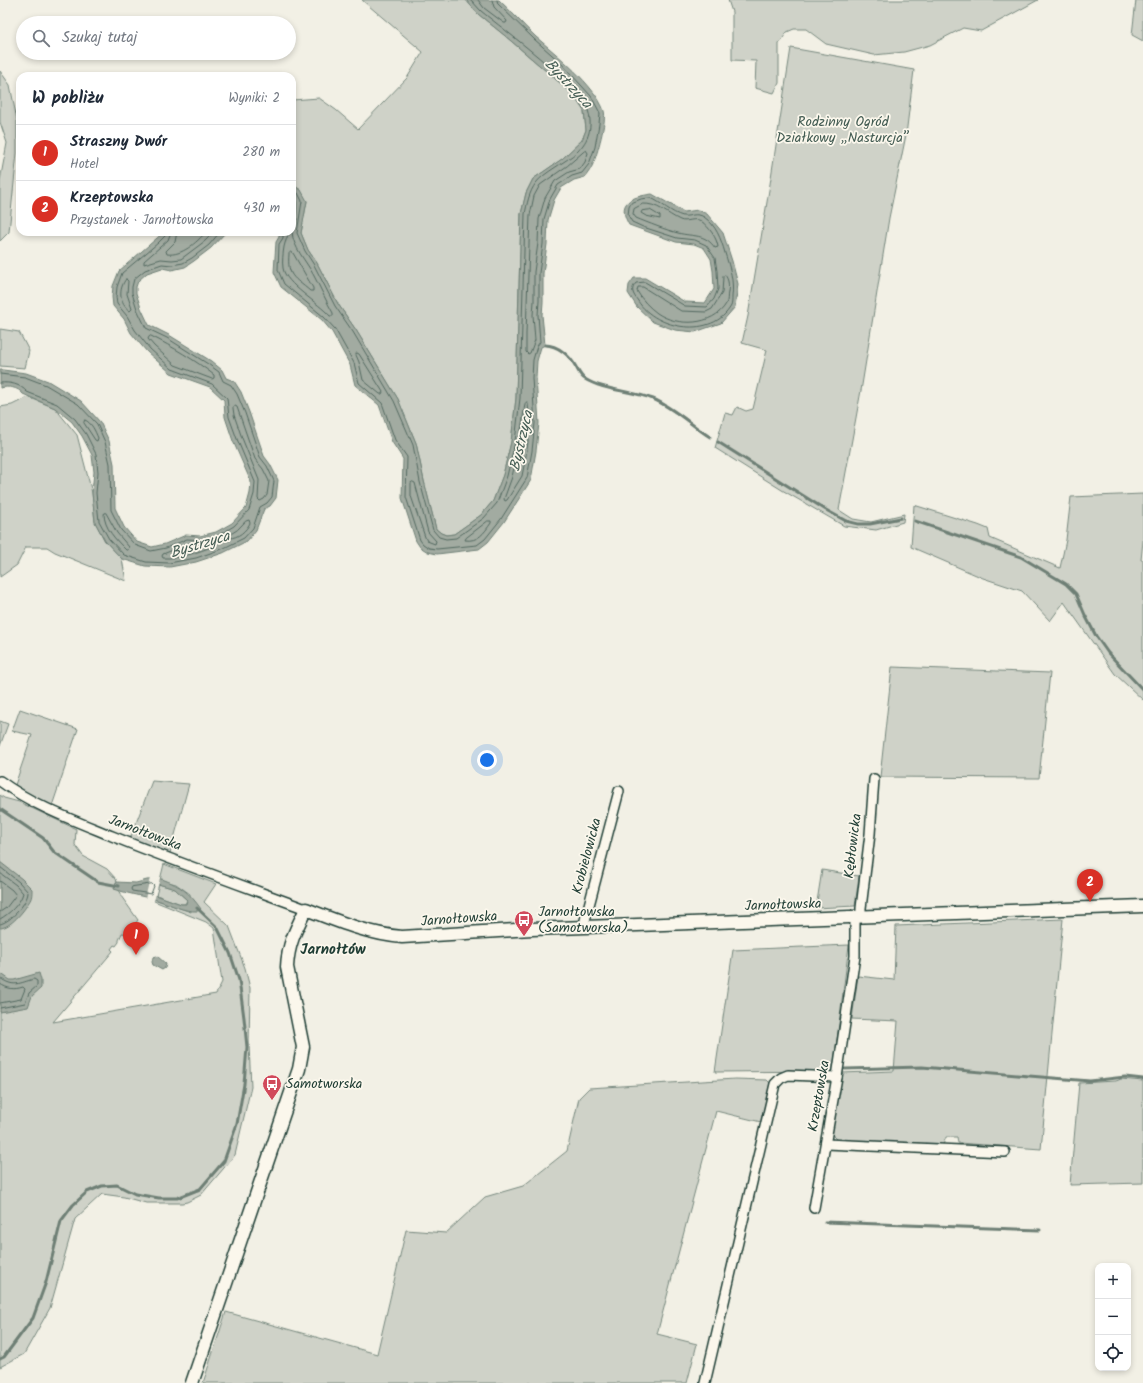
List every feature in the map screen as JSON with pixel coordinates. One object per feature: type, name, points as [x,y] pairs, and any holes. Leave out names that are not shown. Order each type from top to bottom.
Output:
[{"type":"street","name":"Kębłowicka","points":[[858,918],[870,834],[874,779]]},
{"type":"street","name":"Jarnołtowska","points":[[0,781],[16,793],[46,810],[152,853],[306,910],[386,936],[402,937],[583,928],[1143,906]]},
{"type":"street","name":"Krobielowicka","points":[[583,928],[618,791]]},
{"type":"street","points":[[192,1383],[299,1069],[303,1047],[287,967],[290,942],[306,910]]},
{"type":"street","name":"Krzeptowska","points":[[814,1208],[837,1077],[855,956],[858,918]]},
{"type":"street","points":[[705,1383],[775,1084],[781,1078],[788,1075],[837,1077]]},
{"type":"street","points":[[826,1144],[1006,1152]]},
{"type":"green space","points":[[362,0],[466,0],[478,14],[566,88],[584,111],[586,130],[582,140],[562,159],[533,179],[526,193],[521,214],[516,398],[511,442],[503,475],[493,501],[481,515],[454,534],[446,535],[436,529],[416,443],[398,399],[356,330],[338,304],[317,263],[308,250],[301,233],[307,201],[296,189],[296,100],[319,98],[358,129],[407,78],[423,52]]},
{"type":"green space","points":[[728,0],[1038,0],[981,31],[963,28],[930,45],[904,52],[874,55],[826,44],[806,29],[794,29],[787,32],[779,44],[779,83],[774,93],[755,88],[756,61],[732,60],[732,12]]},
{"type":"green space","points":[[1136,0],[1143,0],[1143,41],[1132,35]]},
{"type":"green space","name":"Rodzinny Ogród Działkowy „Nasturcja”","points":[[791,48],[914,70],[906,135],[889,218],[862,385],[839,510],[853,519],[871,522],[904,514],[903,522],[876,530],[844,526],[782,490],[715,448],[725,413],[733,415],[737,407],[746,411],[753,409],[767,350],[742,343],[748,316],[770,184]]},
{"type":"green space","points":[[0,71],[10,85],[16,115],[16,163],[9,232],[0,241],[0,181],[7,143],[0,122]]},
{"type":"green space","points":[[0,329],[19,332],[29,351],[25,368],[0,366]]},
{"type":"green space","points":[[28,397],[55,408],[77,435],[92,493],[95,522],[105,541],[122,559],[126,581],[55,552],[47,547],[26,547],[17,565],[0,577],[0,407],[12,405]]},
{"type":"green space","points":[[1143,494],[1143,541],[1141,560],[1143,560],[1143,700],[1115,674],[1064,602],[1050,621],[1022,591],[983,578],[911,547],[914,505],[988,529],[990,538],[1060,568],[1066,540],[1071,497]]},
{"type":"green space","points":[[892,667],[1050,673],[1039,778],[880,777]]},
{"type":"green space","points":[[20,709],[78,729],[52,806],[28,794],[15,785],[32,735],[12,731]]},
{"type":"green space","points":[[0,721],[8,724],[0,746]]},
{"type":"green space","points":[[152,781],[189,784],[170,853],[130,839]]},
{"type":"green space","points":[[0,795],[4,798],[19,802],[76,829],[75,845],[83,856],[107,869],[116,879],[121,896],[138,920],[128,934],[122,933],[119,942],[111,949],[113,951],[53,1022],[216,994],[222,982],[214,928],[206,922],[154,901],[154,899],[191,912],[190,894],[176,884],[160,880],[164,864],[216,884],[204,902],[229,926],[245,968],[250,988],[249,1045],[251,1087],[235,1155],[201,1195],[182,1203],[146,1203],[124,1197],[102,1194],[75,1219],[50,1308],[24,1354],[0,1367]]},
{"type":"green space","points":[[822,870],[859,876],[855,906],[816,908]]},
{"type":"green space","points":[[159,884],[175,889],[187,900],[185,904],[156,895]]},
{"type":"green space","points":[[1063,919],[1041,1149],[958,1143],[957,1137],[946,1137],[943,1145],[837,1140],[833,1136],[831,1129],[842,1073],[894,1071],[898,1021],[852,1019],[858,976],[894,980],[896,926]]},
{"type":"green space","points":[[849,945],[833,1071],[715,1072],[733,950]]},
{"type":"green space","points":[[735,1079],[767,1080],[770,1083],[761,1122],[716,1111],[657,1334],[697,1344],[687,1383],[203,1383],[226,1312],[377,1354],[406,1230],[446,1233],[485,1197],[523,1186],[567,1151],[579,1098],[589,1088]]},
{"type":"green space","points":[[1121,1079],[1143,1081],[1143,1183],[1070,1185],[1079,1083],[1116,1081]]},
{"type":"water","name":"Bystrzyca","points":[[466,0],[499,0],[584,81],[599,101],[605,115],[601,138],[595,160],[591,168],[585,177],[574,180],[561,188],[554,200],[548,220],[547,244],[543,273],[542,315],[545,345],[541,347],[537,361],[536,378],[539,423],[531,480],[504,522],[488,542],[479,549],[437,554],[428,552],[420,547],[416,541],[402,498],[403,459],[392,442],[379,405],[355,385],[350,365],[332,332],[322,320],[281,287],[274,272],[276,242],[279,236],[296,236],[296,187],[301,190],[307,201],[301,233],[308,250],[317,263],[338,304],[356,330],[398,399],[416,443],[436,529],[446,535],[454,534],[481,515],[493,501],[503,475],[511,442],[516,398],[521,214],[526,193],[533,179],[562,159],[582,140],[586,130],[584,111],[566,88],[478,14]]},
{"type":"water","points":[[652,194],[684,212],[698,210],[707,214],[723,233],[738,284],[735,307],[721,323],[695,332],[675,330],[653,322],[637,307],[628,293],[629,285],[634,278],[645,278],[685,302],[705,303],[714,289],[711,259],[704,248],[694,244],[676,242],[629,225],[625,217],[625,206],[632,199]]},
{"type":"water","name":"Bystrzyca","points":[[159,236],[222,236],[211,248],[185,267],[172,270],[162,268],[147,273],[138,281],[136,287],[136,293],[141,308],[149,325],[169,335],[211,361],[222,370],[226,378],[234,381],[241,392],[249,412],[264,456],[278,480],[276,498],[270,506],[264,509],[256,530],[247,541],[223,553],[196,562],[170,567],[145,566],[122,559],[105,541],[95,522],[92,493],[94,472],[92,455],[82,436],[72,422],[55,408],[23,394],[16,388],[0,388],[0,370],[26,373],[48,381],[81,401],[100,422],[109,441],[114,464],[115,508],[124,527],[137,542],[152,547],[165,544],[186,535],[200,536],[216,532],[232,523],[246,508],[251,482],[233,441],[225,417],[224,400],[210,387],[171,373],[147,352],[131,333],[124,319],[113,306],[113,286],[119,271]]},
{"type":"water","points":[[0,862],[32,889],[32,894],[27,906],[20,914],[8,925],[0,928]]},
{"type":"water","points":[[162,879],[174,884],[193,898],[201,909],[198,911],[187,910],[157,900],[114,889],[116,882],[136,883],[147,880]],"holes":[[[158,884],[175,889],[187,900],[186,904],[181,904],[156,895]]]},
{"type":"water","points":[[157,956],[166,964],[165,968],[162,970],[153,965],[153,957]]},
{"type":"water","points":[[0,973],[10,980],[14,980],[39,973],[41,988],[32,996],[28,1007],[0,1012]]},
{"type":"pier","points":[[150,878],[160,878],[154,901],[145,899]]},
{"type":"waterway","points":[[545,345],[550,345],[563,352],[581,375],[592,383],[653,399],[675,412],[710,437]]},
{"type":"waterway","points":[[718,442],[846,521],[858,524],[870,524],[901,518]]},
{"type":"waterway","points":[[915,521],[1021,557],[1066,584],[1076,594],[1096,636],[1108,653],[1143,690]]},
{"type":"waterway","points":[[0,809],[43,838],[54,852],[98,882],[119,886]]},
{"type":"waterway","points":[[0,1359],[4,1357],[33,1318],[46,1282],[61,1221],[73,1205],[87,1192],[102,1186],[117,1185],[135,1194],[159,1198],[177,1198],[200,1189],[224,1161],[237,1124],[244,1084],[247,1047],[244,1018],[239,980],[230,953],[217,927],[197,908]]},
{"type":"waterway","points":[[845,1069],[922,1067],[1090,1081],[1125,1077],[1143,1079]]},
{"type":"waterway","points":[[825,1222],[1040,1230]]},
{"type":"place","name":"Krzeptowska","points":[[1090,902]]},
{"type":"place","name":"Jarnołtowska (Samotworska)","points":[[524,937]]},
{"type":"place","name":"Straszny Dwór","points":[[136,955]]},
{"type":"place","name":"Samotworska","points":[[272,1101]]},
{"type":"district","name":"Jarnołtów","points":[[333,950]]}]
